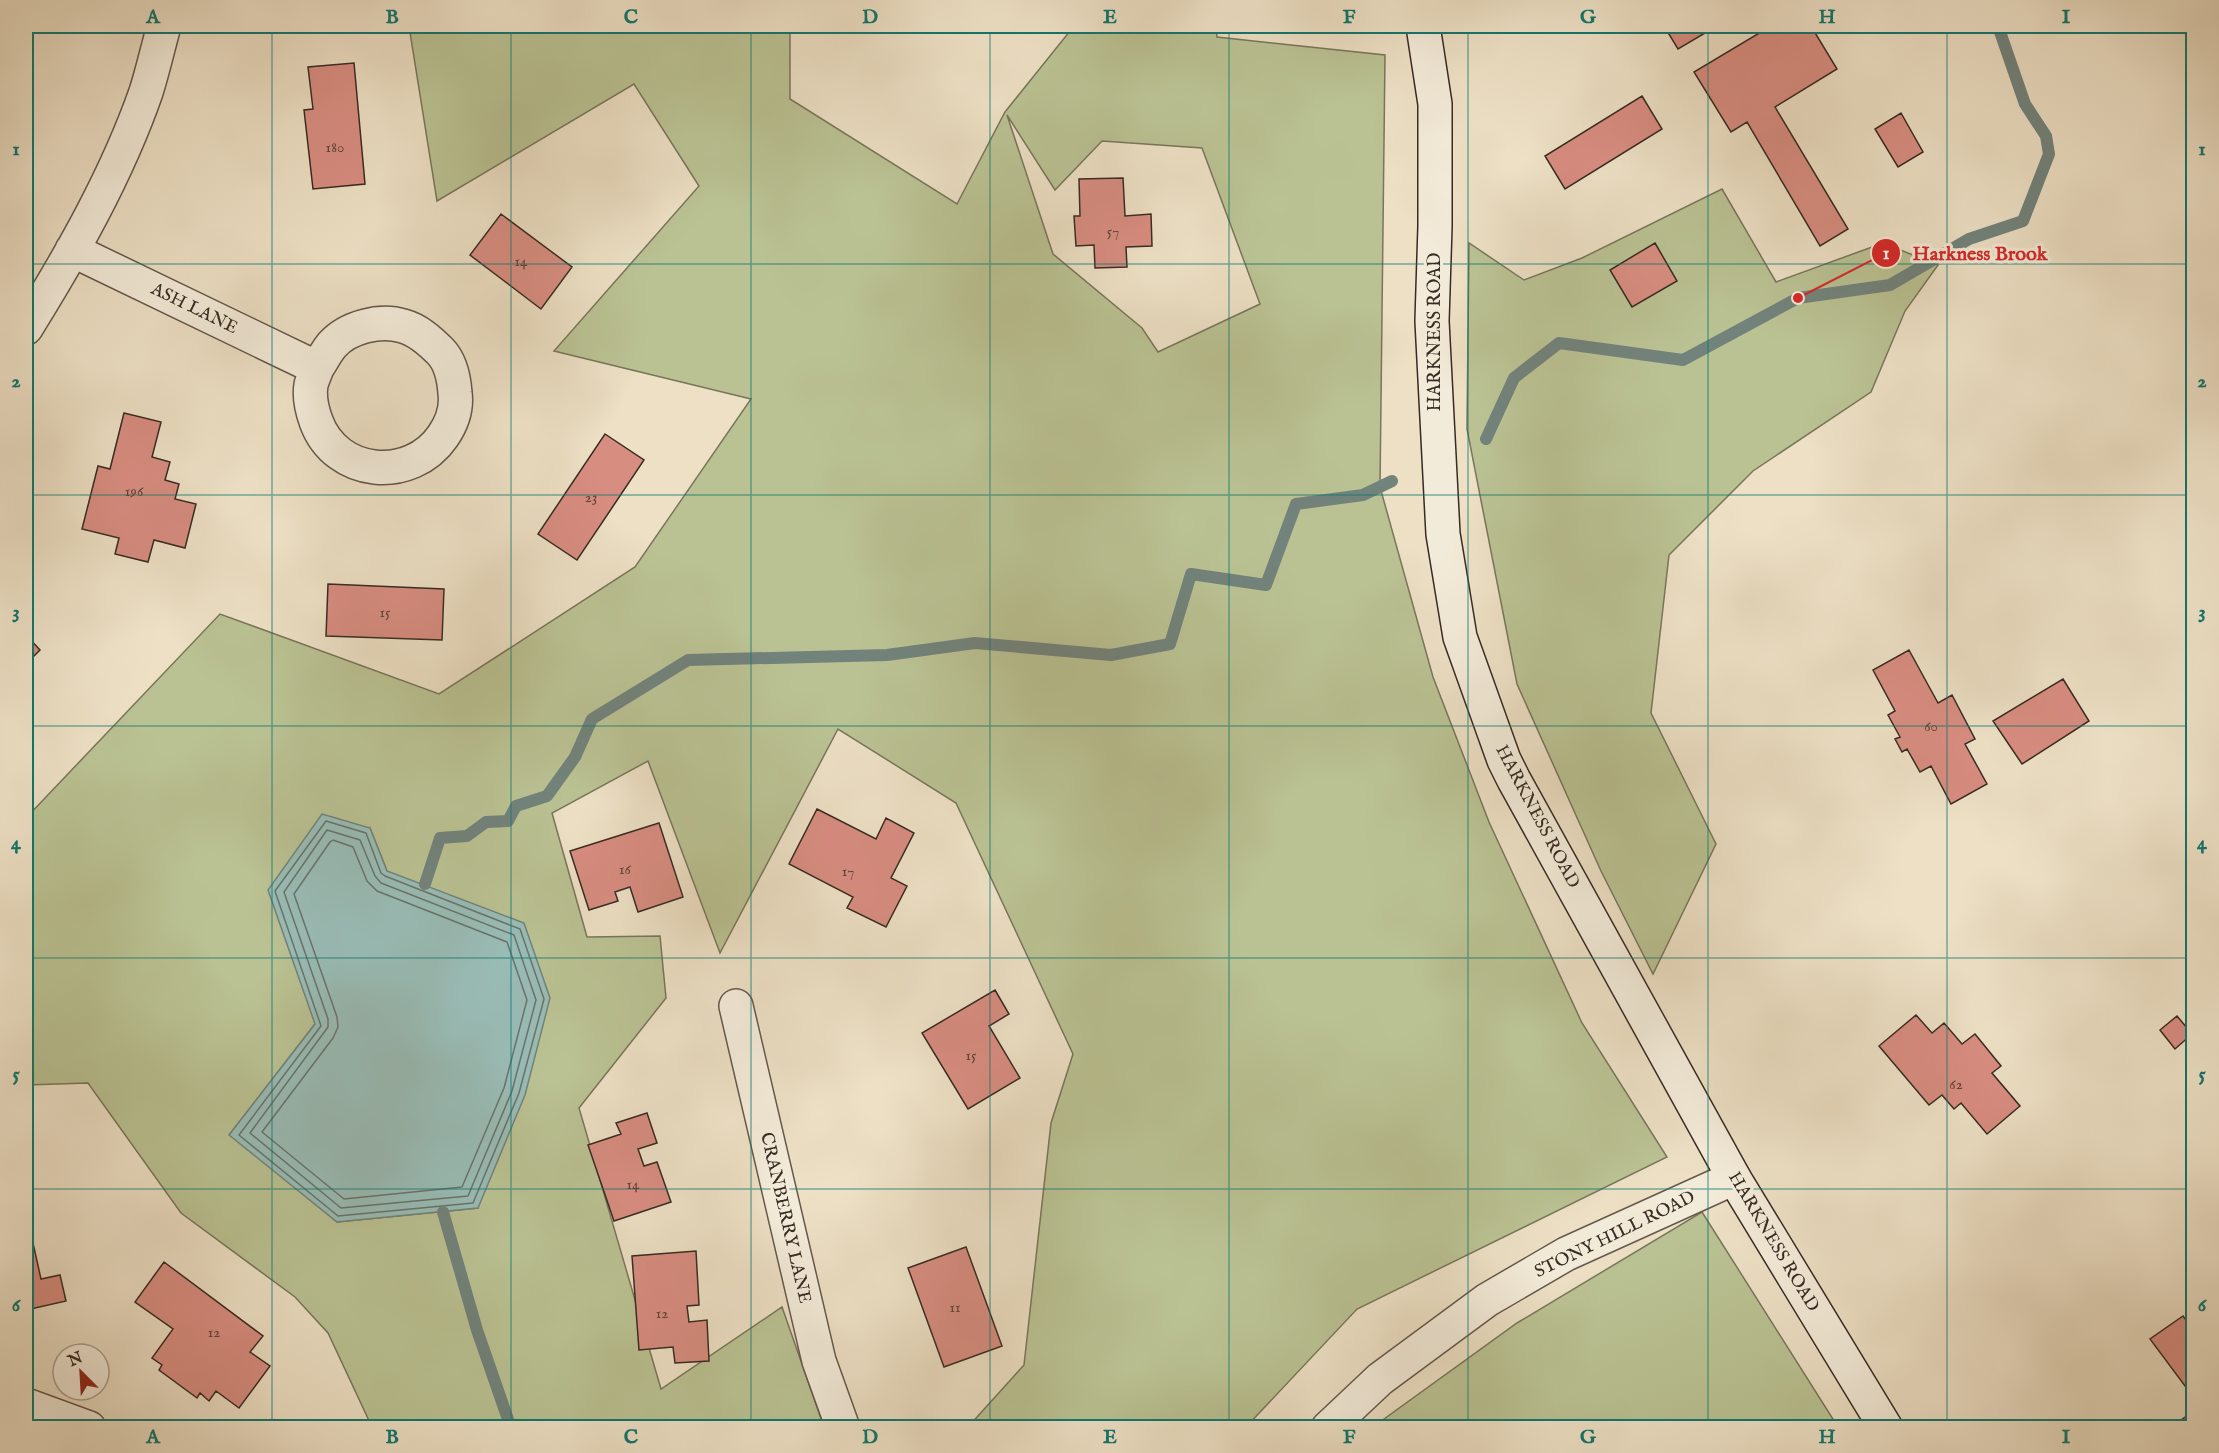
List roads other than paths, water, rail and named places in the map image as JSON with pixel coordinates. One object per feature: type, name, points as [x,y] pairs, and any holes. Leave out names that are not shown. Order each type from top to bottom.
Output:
[{"type":"street","points":[[26,328],[72,250],[125,146],[146,90],[164,26]]},
{"type":"street","name":"HARKNESS ROAD","points":[[1423,26],[1435,104],[1436,226],[1432,321],[1442,522],[1460,637],[1504,760],[1734,1178],[1886,1428]]},
{"type":"street","name":"ASH LANE","points":[[72,250],[317,368]]},
{"type":"street","points":[[378,323],[403,326],[426,337],[443,354],[454,378],[456,403],[449,427],[436,446],[418,460],[396,467],[374,468],[352,462],[333,449],[319,430],[312,409],[311,386],[317,368],[333,344],[353,330],[378,323]]},
{"type":"street","name":"CRANBERRY LANE","points":[[736,1006],[819,1361],[843,1428]]},
{"type":"street","name":"STONY HILL ROAD","points":[[1328,1428],[1380,1379],[1487,1300],[1566,1254],[1734,1178]]},
{"type":"street","points":[[34,1414],[89,1428]]},
{"type":"water","points":[[322,814],[370,828],[387,871],[524,923],[550,998],[525,1095],[478,1208],[337,1222],[229,1135],[315,1024],[268,890]]},
{"type":"waterway","points":[[1486,439],[1514,378],[1559,343],[1683,360],[1798,298],[1890,285],[1969,239],[2023,221],[2049,154],[2046,136],[2025,104],[1998,26]]},
{"type":"waterway","points":[[425,884],[440,838],[467,836],[486,822],[508,821],[516,806],[547,796],[575,757],[592,719],[688,660],[887,655],[975,643],[1111,655],[1170,644],[1191,574],[1266,585],[1296,504],[1363,495],[1392,481]]},
{"type":"waterway","points":[[443,1212],[477,1330],[511,1428]]},
{"type":"place","name":"Harkness Brook","points":[[1798,298]]}]
